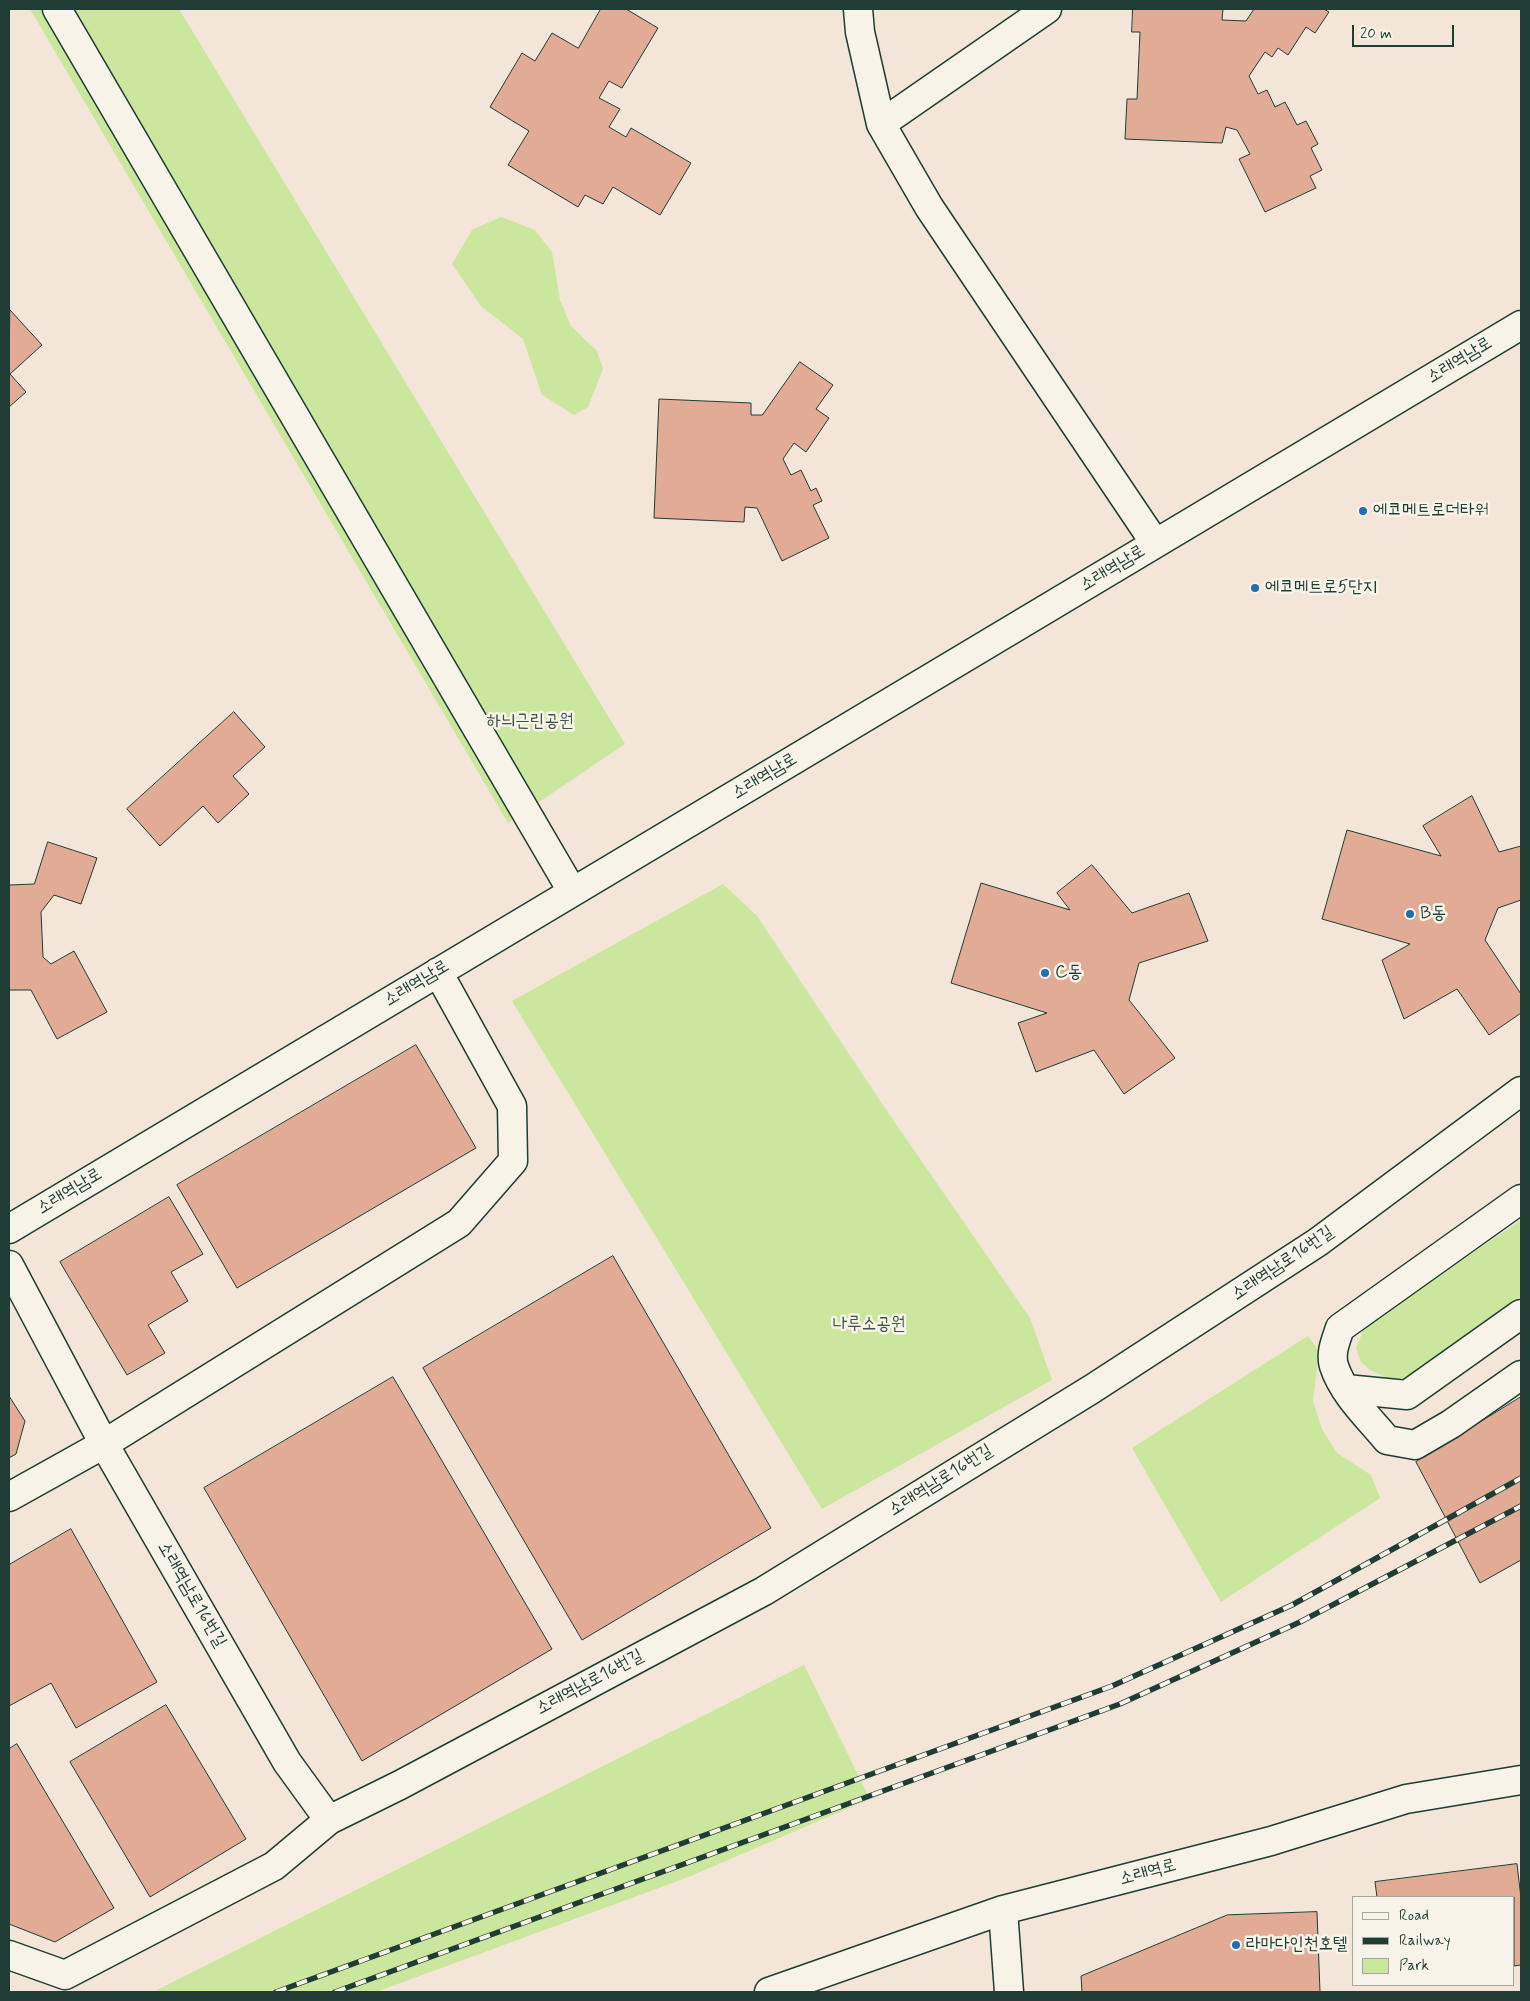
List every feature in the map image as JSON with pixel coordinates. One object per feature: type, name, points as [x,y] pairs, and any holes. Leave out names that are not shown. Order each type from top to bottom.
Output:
[{"type":"street","points":[[57,9],[572,892]]},
{"type":"street","points":[[858,9],[860,32],[880,124],[929,207],[1155,543]]},
{"type":"street","points":[[880,124],[1048,9]]},
{"type":"street","name":"소래역남로","points":[[9,1228],[1521,325]]},
{"type":"street","points":[[9,1497],[104,1444],[459,1223],[513,1161],[512,1106],[438,972]]},
{"type":"street","name":"소래역남로16번길","points":[[9,1955],[65,1975],[274,1866],[329,1820],[400,1785],[764,1591],[1092,1388],[1318,1242],[1521,1091]]},
{"type":"street","points":[[1521,1199],[1340,1328],[1333,1348],[1334,1366],[1346,1389],[1387,1440],[1415,1445],[1451,1424],[1521,1375]]},
{"type":"street","name":"소래역남로16번길","points":[[13,1274],[104,1444],[287,1762],[329,1820]]},
{"type":"street","points":[[1346,1389],[1407,1395],[1521,1314]]},
{"type":"street","name":"소래역로","points":[[776,1991],[1003,1910],[1271,1841],[1406,1800],[1521,1780]]},
{"type":"street","points":[[1003,1910],[1009,1992]]},
{"type":"green space","name":"하늬근린공원","points":[[30,9],[179,9],[625,744],[508,823]]},
{"type":"green space","points":[[501,217],[535,230],[552,252],[560,300],[571,326],[597,351],[603,369],[588,407],[574,415],[542,395],[523,339],[481,306],[452,264],[472,230]]},
{"type":"green space","name":"나루소공원","points":[[723,884],[757,916],[889,1114],[1030,1318],[1052,1380],[822,1509],[512,1001]]},
{"type":"green space","points":[[1521,1220],[1521,1296],[1407,1378],[1389,1379],[1370,1370],[1361,1362],[1356,1348],[1365,1326]]},
{"type":"green space","points":[[1308,1336],[1319,1351],[1313,1401],[1322,1429],[1337,1453],[1371,1475],[1380,1498],[1221,1602],[1132,1448]]},
{"type":"green space","points":[[804,1665],[870,1799],[686,1878],[376,1992],[153,1992]]},
{"type":"building","points":[[601,9],[626,9],[658,28],[622,88],[609,81],[599,98],[620,109],[609,127],[626,137],[631,128],[691,163],[660,215],[613,187],[603,204],[585,195],[578,207],[508,165],[529,131],[490,107],[522,53],[535,61],[552,33],[578,48]]},
{"type":"building","points":[[1133,9],[1223,9],[1222,20],[1246,21],[1254,9],[1324,9],[1329,12],[1315,33],[1306,27],[1288,55],[1278,48],[1272,57],[1265,52],[1249,76],[1258,94],[1267,90],[1275,107],[1285,102],[1297,125],[1306,121],[1318,144],[1311,148],[1322,170],[1310,176],[1316,188],[1265,212],[1239,159],[1250,154],[1237,130],[1226,127],[1222,143],[1125,139],[1127,99],[1137,99],[1140,32],[1132,32]]},
{"type":"building","points":[[10,310],[42,345],[10,374],[26,392],[9,407]]},
{"type":"building","points":[[800,362],[833,385],[816,409],[829,418],[806,452],[794,443],[783,459],[791,475],[801,470],[811,491],[816,488],[822,501],[813,505],[829,538],[782,561],[757,508],[745,507],[744,522],[654,518],[659,399],[751,403],[751,415],[762,415]]},
{"type":"building","points":[[234,712],[265,747],[233,776],[249,794],[218,823],[203,806],[160,846],[127,809]]},
{"type":"building","name":"B동","points":[[1472,796],[1499,852],[1521,846],[1521,900],[1498,908],[1485,940],[1521,994],[1521,1013],[1489,1035],[1457,989],[1404,1019],[1382,960],[1410,944],[1322,919],[1347,830],[1441,856],[1423,826]]},
{"type":"building","points":[[48,842],[97,858],[81,904],[54,895],[41,912],[43,957],[51,964],[74,951],[107,1012],[57,1039],[31,990],[9,990],[9,885],[34,884]]},
{"type":"building","name":"C동","points":[[1092,865],[1132,913],[1189,893],[1208,941],[1139,963],[1129,1000],[1175,1058],[1124,1094],[1094,1050],[1036,1072],[1018,1023],[1047,1013],[951,983],[981,883],[1070,910],[1057,893]]},
{"type":"building","points":[[416,1045],[476,1148],[237,1288],[177,1185]]},
{"type":"building","points":[[169,1197],[203,1254],[171,1272],[188,1301],[148,1325],[165,1353],[127,1375],[60,1262]]},
{"type":"building","points":[[613,1256],[771,1528],[582,1640],[423,1368]]},
{"type":"building","points":[[393,1377],[552,1649],[362,1761],[204,1488]]},
{"type":"building","points":[[9,1396],[25,1421],[16,1454],[9,1458]]},
{"type":"building","points":[[1521,1397],[1521,1560],[1480,1583],[1416,1462]]},
{"type":"building","points":[[71,1529],[157,1682],[76,1728],[51,1683],[9,1706],[9,1565]]},
{"type":"building","points":[[166,1705],[246,1839],[150,1897],[70,1762]]},
{"type":"building","points":[[17,1744],[114,1908],[55,1942],[9,1924],[9,1749]]},
{"type":"building","points":[[1517,1864],[1521,1898],[1521,1965],[1515,1966],[1515,1896],[1377,1896],[1375,1882]]},
{"type":"building","name":"라마다인천호텔","points":[[1317,1912],[1320,1992],[1082,1992],[1081,1976],[1227,1915]]},
{"type":"railway","points":[[276,1992],[1112,1686],[1292,1605],[1521,1478]]},
{"type":"railway","points":[[335,1992],[1120,1704],[1300,1622],[1521,1506]]},
{"type":"place","name":"에코메트로더타워","points":[[1363,511]]},
{"type":"place","name":"에코메트로5단지","points":[[1255,588]]},
{"type":"place","name":"B동","points":[[1410,914]]},
{"type":"place","name":"C동","points":[[1045,973]]},
{"type":"place","name":"라마다인천호텔","points":[[1236,1945]]}]
